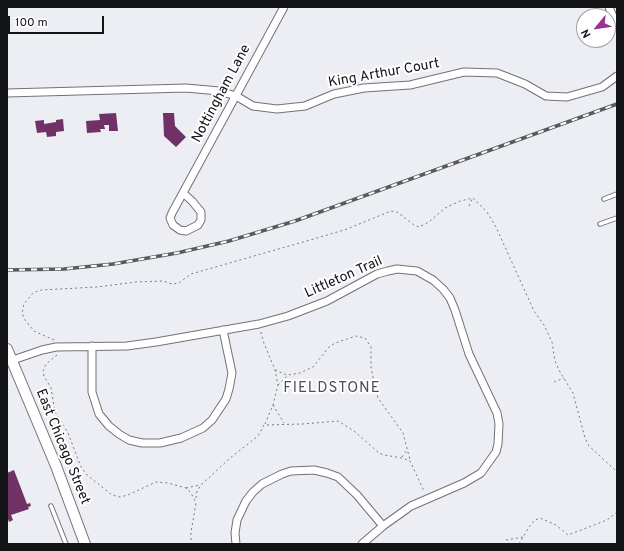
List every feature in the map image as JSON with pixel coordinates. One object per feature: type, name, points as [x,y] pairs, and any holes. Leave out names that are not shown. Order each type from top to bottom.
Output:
[{"type":"main road","name":"East Chicago Street","points":[[7,349],[9,361],[56,466],[85,544]]},
{"type":"street","name":"Nottingham Lane","points":[[183,193],[192,200],[201,212],[202,220],[198,225],[186,231],[180,230],[173,225],[170,218],[183,193],[284,7]]},
{"type":"street","points":[[609,7],[617,26]]},
{"type":"street","name":"King Arthur Court","points":[[7,92],[186,88],[219,90],[236,96],[253,106],[277,109],[304,106],[334,94],[364,88],[410,85],[464,72],[497,73],[525,84],[546,96],[567,97],[602,87],[617,76]]},
{"type":"street","name":"Littleton Trail","points":[[9,361],[56,347],[127,346],[260,324],[309,308],[348,291],[377,274],[388,270],[417,271],[433,280],[450,298],[468,354],[497,413],[499,435],[497,448],[493,457],[481,472],[470,480],[411,506],[383,526],[362,544]]},
{"type":"street","points":[[92,346],[92,392],[99,414],[109,426],[129,440],[142,443],[160,443],[181,438],[203,428],[212,420],[226,399],[232,373],[223,330]]},
{"type":"street","points":[[236,544],[235,533],[237,520],[246,501],[262,484],[291,471],[314,470],[338,477],[358,495],[383,526]]},
{"type":"lane","points":[[604,199],[617,194]]},
{"type":"lane","points":[[600,224],[617,218]]},
{"type":"lane","points":[[51,506],[66,544]]},
{"type":"path","points":[[469,206],[472,198]]},
{"type":"path","points":[[191,544],[197,491],[201,485],[229,459],[258,436],[273,405],[278,385],[275,370],[261,332]]},
{"type":"path","points":[[275,370],[288,375],[300,373],[313,367],[329,346],[356,336],[365,338],[371,347],[371,367],[378,398],[401,429],[405,438],[410,461],[424,491]]},
{"type":"path","points":[[57,351],[56,357],[46,364],[43,371],[44,376],[51,388],[55,412],[68,433],[81,467],[87,475],[112,495],[120,497],[128,495],[156,482],[168,483],[186,488],[201,485]]},
{"type":"path","points":[[278,385],[288,375]]},
{"type":"path","points":[[554,382],[564,378]]},
{"type":"path","points":[[273,405],[284,424]]},
{"type":"path","points":[[264,425],[338,421],[354,431],[379,453],[410,461]]},
{"type":"path","points":[[402,458],[407,449]]},
{"type":"path","points":[[186,488],[195,500]]},
{"type":"path","points":[[519,544],[535,520],[540,518],[556,525],[568,535],[606,520],[617,512]]},
{"type":"path","points":[[506,540],[524,537]]},
{"type":"building","points":[[116,113],[118,131],[109,131],[109,125],[104,125],[105,129],[100,129],[101,132],[87,133],[86,121],[100,120],[99,114]]},
{"type":"building","points":[[163,113],[174,113],[175,126],[186,137],[176,147],[164,136]]},
{"type":"building","points":[[63,119],[64,131],[56,132],[56,136],[47,137],[46,132],[37,133],[35,121],[44,120],[44,124]]},
{"type":"building","points":[[14,470],[27,504],[30,503],[31,506],[28,507],[29,509],[11,515],[13,520],[9,522],[7,516],[7,473]]},
{"type":"railway","points":[[7,270],[64,269],[113,264],[177,253],[229,241],[295,221],[617,104]]},
{"type":"district","name":"FIELDSTONE","points":[[332,389]]}]
